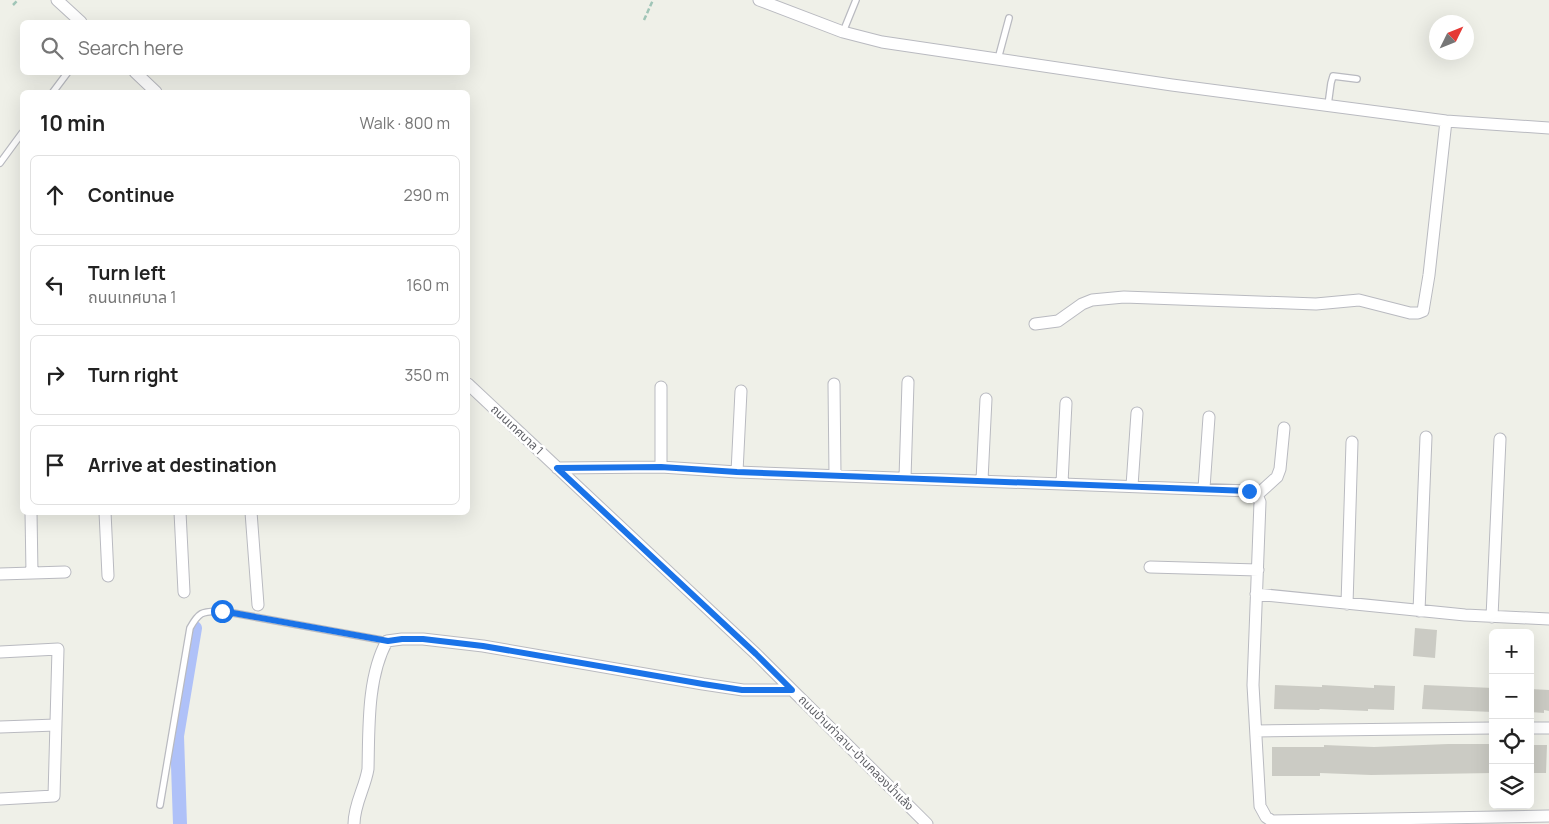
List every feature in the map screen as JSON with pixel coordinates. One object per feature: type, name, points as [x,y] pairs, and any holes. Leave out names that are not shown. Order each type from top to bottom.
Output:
[{"type":"street","points":[[57,0],[79,20]]},
{"type":"street","points":[[759,0],[843,32],[882,42],[1172,85],[1446,120],[1549,128]]},
{"type":"street","points":[[138,75],[154,90]]},
{"type":"street","points":[[1035,324],[1058,321],[1082,304],[1108,297],[1316,304],[1359,300],[1410,313],[1423,311],[1429,275],[1446,120]]},
{"type":"street","points":[[904,478],[908,382]]},
{"type":"street","points":[[834,384],[835,476]]},
{"type":"street","name":"ถนนเทศบาล 1","points":[[470,386],[789,687]]},
{"type":"street","points":[[661,387],[661,467]]},
{"type":"street","points":[[737,472],[741,391]]},
{"type":"street","points":[[982,480],[986,399]]},
{"type":"street","points":[[1062,483],[1066,403]]},
{"type":"street","points":[[1132,486],[1137,413]]},
{"type":"street","points":[[1204,488],[1209,417]]},
{"type":"street","points":[[1257,494],[1277,477],[1280,469],[1284,428]]},
{"type":"street","points":[[1419,611],[1426,437]]},
{"type":"street","points":[[1492,617],[1500,439]]},
{"type":"street","points":[[1346,604],[1352,442]]},
{"type":"street","points":[[557,468],[661,467],[737,472],[1249,491],[1257,494],[1260,502],[1253,685],[1260,806],[1266,817],[1272,821],[1549,816]]},
{"type":"street","points":[[31,515],[32,573]]},
{"type":"street","points":[[105,515],[108,576]]},
{"type":"street","points":[[180,515],[184,592]]},
{"type":"street","points":[[251,515],[258,605]]},
{"type":"street","points":[[1150,567],[1258,570]]},
{"type":"street","points":[[0,574],[64,572]]},
{"type":"street","points":[[1256,594],[1419,611],[1492,617],[1549,619]]},
{"type":"street","points":[[354,824],[357,802],[366,783],[368,769],[373,686],[377,663],[388,641],[423,639],[483,646],[742,690],[789,687]]},
{"type":"street","points":[[0,652],[58,649],[54,796],[0,799]]},
{"type":"street","name":"ถนนบ้านท่าลาน-บ้านคลองน้ำแล้ง","points":[[789,687],[927,824]]},
{"type":"street","points":[[0,727],[56,725]]},
{"type":"street","points":[[1256,731],[1489,728]]},
{"type":"street","points":[[1534,728],[1549,728]]},
{"type":"lane","points":[[843,32],[856,0]]},
{"type":"lane","points":[[998,59],[1009,18]]},
{"type":"lane","points":[[54,90],[66,75]]},
{"type":"lane","points":[[1328,105],[1330,83],[1334,76],[1357,79]]},
{"type":"lane","points":[[0,163],[20,136]]},
{"type":"lane","points":[[160,806],[190,628],[197,616],[204,612],[222,611],[388,641]]},
{"type":"path","points":[[13,5],[18,0]]},
{"type":"path","points":[[644,20],[653,0]]},
{"type":"building","points":[[1415,628],[1437,630],[1435,658],[1413,656]]},
{"type":"building","points":[[1275,685],[1374,688],[1374,685],[1395,686],[1394,710],[1274,709]]},
{"type":"building","points":[[1424,685],[1489,688],[1489,712],[1422,709]]},
{"type":"building","points":[[1534,689],[1549,690],[1549,711],[1544,710],[1544,713],[1534,712]]},
{"type":"building","points":[[1489,744],[1489,773],[1371,775],[1320,773],[1320,776],[1272,776],[1272,747],[1324,747],[1324,745],[1374,747]]},
{"type":"building","points":[[1534,745],[1547,745],[1546,773],[1534,773]]},
{"type":"waterway","points":[[180,824],[177,736],[195,628]]},
{"type":"route","points":[[222,611],[388,641],[423,639],[483,646],[742,690],[792,690],[557,468],[661,467],[737,472],[1249,491]]}]
